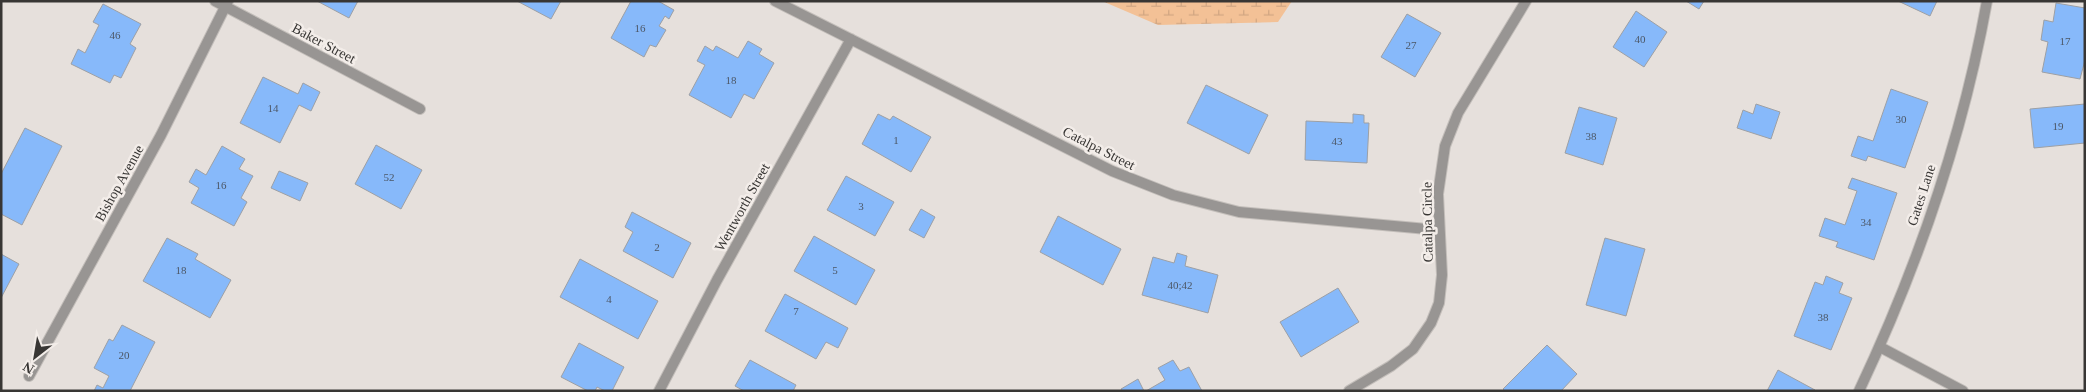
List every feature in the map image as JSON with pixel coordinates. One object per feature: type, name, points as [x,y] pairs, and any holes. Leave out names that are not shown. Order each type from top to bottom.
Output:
[{"type":"street","name":"Baker Street","points":[[215,1],[227,4],[420,109]]},
{"type":"street","name":"Catalpa Street","points":[[775,1],[1112,171],[1173,195],[1238,212],[1438,230]]},
{"type":"street","name":"Catalpa Circle","points":[[1349,391],[1391,366],[1413,349],[1432,323],[1439,303],[1442,275],[1438,230],[1439,176],[1450,132],[1458,113],[1478,78],[1526,1]]},
{"type":"street","name":"Gates Lane","points":[[1859,391],[1880,347],[1928,222],[1960,121],[1977,55],[1986,1]]},
{"type":"street","name":"Bishop Avenue","points":[[29,376],[161,135],[227,4]]},
{"type":"street","name":"Wentworth Street","points":[[659,391],[717,280],[852,39]]},
{"type":"street","points":[[1880,347],[1963,391]]},
{"type":"green space","points":[[1102,1],[1292,1],[1278,22],[1158,25]]},
{"type":"building","points":[[317,1],[358,1],[349,18]]},
{"type":"building","points":[[517,1],[561,1],[551,19]]},
{"type":"building","points":[[631,1],[658,1],[674,10],[669,19],[665,16],[659,26],[666,30],[656,47],[650,45],[644,57],[611,38]]},
{"type":"building","points":[[1686,1],[1704,1],[1699,9]]},
{"type":"building","points":[[1898,1],[1937,1],[1930,16]]},
{"type":"building","points":[[2056,3],[2085,8],[2085,60],[2080,79],[2042,72],[2048,42],[2041,40],[2044,20],[2053,22]]},
{"type":"building","points":[[103,4],[141,24],[130,44],[136,48],[121,78],[114,75],[110,83],[71,64],[78,49],[85,53],[99,25],[93,22]]},
{"type":"building","points":[[1636,11],[1667,32],[1644,67],[1613,47]]},
{"type":"building","points":[[1407,14],[1441,33],[1415,77],[1381,57]]},
{"type":"building","points":[[748,41],[762,49],[759,54],[774,63],[754,99],[744,94],[731,118],[689,95],[705,65],[697,61],[705,46],[713,51],[716,46],[738,58]]},
{"type":"building","points":[[263,77],[298,94],[303,83],[320,92],[311,111],[299,105],[280,143],[240,123]]},
{"type":"building","points":[[1206,85],[1268,115],[1249,154],[1187,123]]},
{"type":"building","points":[[1891,89],[1928,102],[1905,168],[1868,156],[1866,161],[1851,156],[1858,136],[1873,141]]},
{"type":"building","points":[[1756,104],[1780,112],[1771,139],[1737,128],[1743,110],[1753,114]]},
{"type":"building","points":[[2085,104],[2085,143],[2034,148],[2030,109]]},
{"type":"building","points":[[1579,107],[1617,118],[1603,165],[1565,153]]},
{"type":"building","points":[[878,114],[890,120],[893,116],[931,137],[911,172],[862,144]]},
{"type":"building","points":[[1353,114],[1364,115],[1364,123],[1369,123],[1367,163],[1305,160],[1306,121],[1353,123]]},
{"type":"building","points":[[25,128],[62,146],[22,225],[1,214],[1,174]]},
{"type":"building","points":[[376,145],[422,170],[401,209],[355,184]]},
{"type":"building","points":[[222,146],[245,159],[239,169],[253,176],[241,198],[247,202],[234,226],[191,203],[199,188],[189,182],[196,169],[206,175]]},
{"type":"building","points":[[279,171],[308,183],[300,201],[271,188]]},
{"type":"building","points":[[846,176],[894,202],[875,236],[827,210]]},
{"type":"building","points":[[1852,178],[1897,193],[1874,260],[1836,247],[1838,242],[1819,236],[1825,218],[1845,225],[1857,191],[1848,188]]},
{"type":"building","points":[[921,209],[935,217],[924,238],[909,230]]},
{"type":"building","points":[[632,212],[691,243],[673,278],[623,251],[633,232],[625,227]]},
{"type":"building","points":[[1058,216],[1121,249],[1103,285],[1040,252]]},
{"type":"building","points":[[814,236],[875,270],[856,305],[794,271]]},
{"type":"building","points":[[167,238],[198,254],[195,259],[231,280],[210,318],[143,281]]},
{"type":"building","points":[[1605,238],[1645,249],[1626,316],[1586,305]]},
{"type":"building","points":[[1177,253],[1187,256],[1185,266],[1218,275],[1208,313],[1142,295],[1153,257],[1174,263]]},
{"type":"building","points":[[1,254],[19,264],[1,298]]},
{"type":"building","points":[[580,259],[658,301],[638,339],[560,297]]},
{"type":"building","points":[[1826,276],[1843,283],[1839,293],[1852,298],[1831,350],[1794,336],[1815,282],[1823,285]]},
{"type":"building","points":[[1338,288],[1359,322],[1301,357],[1280,322]]},
{"type":"building","points":[[785,294],[848,328],[838,348],[826,342],[816,359],[765,331]]},
{"type":"building","points":[[122,325],[155,342],[130,391],[94,391],[97,385],[103,388],[109,376],[94,368],[109,339],[113,341]]},
{"type":"building","points":[[579,343],[624,367],[612,391],[605,391],[597,387],[595,391],[588,391],[561,377]]},
{"type":"building","points":[[1547,345],[1577,374],[1561,391],[1505,391],[1503,389]]},
{"type":"building","points":[[750,360],[796,385],[793,391],[744,391],[735,386]]},
{"type":"building","points":[[1173,360],[1180,371],[1189,367],[1202,391],[1146,391],[1165,380],[1158,368]]},
{"type":"building","points":[[1778,370],[1815,390],[1767,391]]},
{"type":"building","points":[[1138,379],[1144,391],[1122,391],[1121,389]]}]
